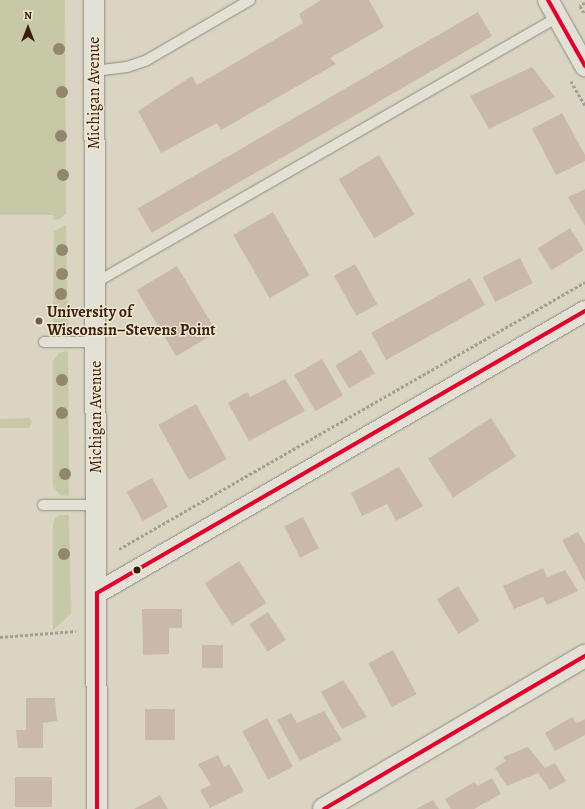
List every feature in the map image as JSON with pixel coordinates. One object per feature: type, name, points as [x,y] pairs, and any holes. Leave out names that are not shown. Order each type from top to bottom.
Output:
[{"type":"street","name":"Michigan Avenue","points":[[94,0],[97,809]]},
{"type":"street","points":[[553,8],[585,66]]},
{"type":"street","points":[[97,593],[585,311]]},
{"type":"street","points":[[324,809],[585,656]]},
{"type":"lane","points":[[94,71],[127,66],[147,60],[250,0]]},
{"type":"lane","points":[[95,283],[553,8]]},
{"type":"lane","points":[[44,342],[95,342]]},
{"type":"lane","points":[[43,505],[96,505]]},
{"type":"path","points":[[585,3],[580,6],[585,14]]},
{"type":"path","points":[[119,549],[585,282]]},
{"type":"path","points":[[0,637],[74,634],[97,615]]},
{"type":"green space","points":[[0,0],[65,0],[66,214],[60,219],[54,220],[53,215],[0,215]]},
{"type":"green space","points":[[66,225],[68,332],[59,331],[53,323],[54,231]]},
{"type":"green space","points":[[68,351],[69,496],[60,495],[53,486],[53,361],[59,353]]},
{"type":"green space","points":[[29,418],[32,421],[29,428],[0,428],[0,419]]},
{"type":"green space","points":[[60,515],[69,515],[71,614],[53,630],[53,525],[55,518]]},
{"type":"building","points":[[321,0],[369,0],[384,27],[330,58],[336,64],[221,130],[217,123],[161,153],[138,111],[192,76],[197,85],[303,23],[299,14]]},
{"type":"building","points":[[478,12],[492,36],[152,233],[138,209]]},
{"type":"building","points":[[532,67],[555,97],[489,129],[470,96]]},
{"type":"building","points":[[562,113],[585,155],[585,161],[556,175],[532,129]]},
{"type":"building","points":[[379,155],[415,214],[374,238],[339,179]]},
{"type":"building","points":[[585,189],[585,226],[568,197]]},
{"type":"building","points":[[273,212],[310,275],[270,298],[233,235]]},
{"type":"building","points":[[570,228],[584,250],[552,270],[538,248]]},
{"type":"building","points":[[520,258],[533,283],[495,302],[483,277]]},
{"type":"building","points":[[355,264],[377,304],[356,316],[334,276]]},
{"type":"building","points":[[177,266],[217,332],[176,356],[137,290]]},
{"type":"building","points":[[470,278],[485,305],[386,360],[371,333]]},
{"type":"building","points":[[361,350],[375,373],[349,389],[335,365]]},
{"type":"building","points":[[322,359],[343,395],[315,411],[294,375]]},
{"type":"building","points":[[285,379],[305,411],[249,441],[228,403],[247,392],[250,397]]},
{"type":"building","points":[[196,404],[227,459],[189,480],[158,425]]},
{"type":"building","points":[[491,418],[516,457],[453,497],[428,459]]},
{"type":"building","points":[[399,467],[423,506],[396,521],[387,504],[362,516],[351,493]]},
{"type":"building","points":[[152,478],[168,507],[143,521],[127,492]]},
{"type":"building","points":[[303,517],[319,548],[300,558],[284,527]]},
{"type":"building","points":[[578,532],[585,544],[585,582],[562,540]]},
{"type":"building","points":[[239,561],[266,603],[232,625],[205,583]]},
{"type":"building","points":[[543,568],[547,577],[565,570],[578,591],[547,605],[543,597],[514,609],[503,586]]},
{"type":"building","points":[[458,586],[480,621],[459,634],[437,599]]},
{"type":"building","points":[[142,609],[182,609],[182,628],[169,628],[169,654],[143,655]]},
{"type":"building","points":[[268,612],[286,640],[268,652],[250,624]]},
{"type":"building","points":[[202,645],[223,645],[223,668],[202,668]]},
{"type":"building","points":[[393,650],[416,694],[392,707],[368,663]]},
{"type":"building","points":[[343,680],[367,717],[342,729],[321,692]]},
{"type":"building","points":[[26,698],[55,698],[57,721],[43,723],[43,748],[18,748],[16,730],[26,730]]},
{"type":"building","points":[[145,709],[175,709],[175,740],[145,740]]},
{"type":"building","points":[[324,711],[342,740],[300,761],[277,720],[291,713],[297,723]]},
{"type":"building","points":[[572,717],[577,723],[585,719],[585,735],[555,751],[545,733]]},
{"type":"building","points":[[267,718],[293,767],[268,780],[242,731]]},
{"type":"building","points":[[528,747],[545,768],[555,763],[566,781],[550,790],[538,773],[507,786],[495,768],[506,761],[503,757]]},
{"type":"building","points":[[218,755],[224,767],[229,764],[244,791],[210,808],[200,790],[211,785],[198,764]]},
{"type":"building","points":[[15,777],[52,777],[52,807],[15,807]]},
{"type":"building","points":[[492,778],[501,794],[474,809],[451,809],[445,799],[474,782],[478,786]]},
{"type":"building","points":[[160,795],[168,809],[134,809]]},
{"type":"building","points":[[433,800],[439,809],[416,809]]},
{"type":"transit line","points":[[548,0],[585,66]]},
{"type":"transit line","points":[[97,809],[97,593],[585,311]]},
{"type":"transit line","points":[[324,809],[585,656]]},
{"type":"place","name":"University of Wisconsin–Stevens Point","points":[[39,321]]}]
